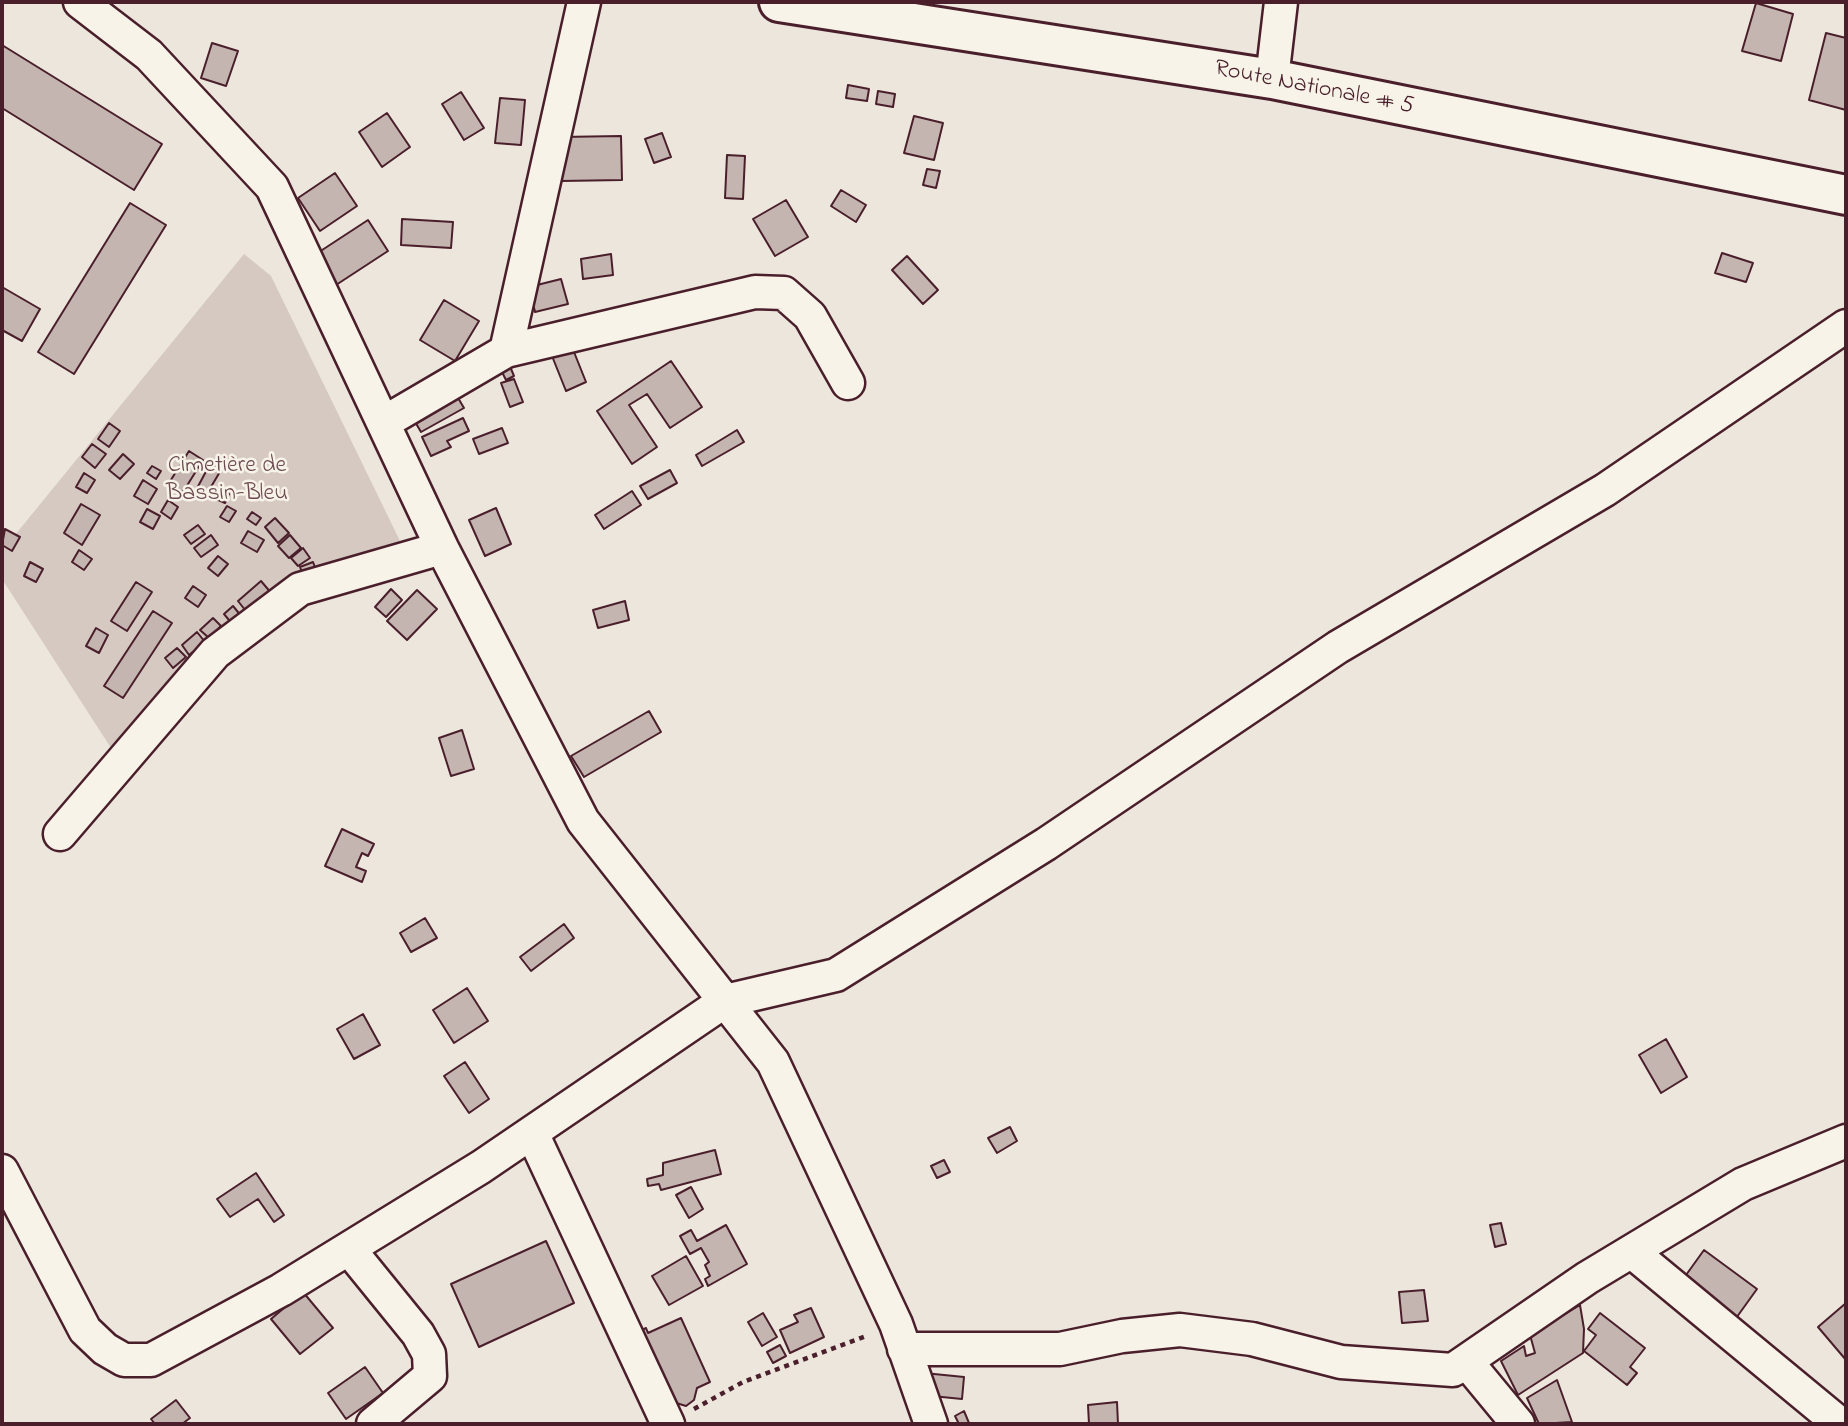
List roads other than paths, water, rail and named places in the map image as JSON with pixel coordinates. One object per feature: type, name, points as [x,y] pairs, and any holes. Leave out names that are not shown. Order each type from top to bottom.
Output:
[{"type":"main road","name":"Route Nationale # 5","points":[[779,2],[1272,79],[1846,195]]},
{"type":"street","points":[[80,2],[149,55],[272,187],[442,548],[583,821],[773,1062],[900,1337],[931,1424]]},
{"type":"street","points":[[506,351],[584,2]]},
{"type":"street","points":[[1272,79],[1281,2]]},
{"type":"street","points":[[383,423],[506,351],[755,292],[784,293],[810,316],[848,383]]},
{"type":"street","points":[[2,1171],[85,1330],[105,1349],[124,1360],[151,1360],[281,1290],[349,1249],[532,1133],[725,1001],[836,975],[1046,845],[1338,647],[1605,490],[1846,326]]},
{"type":"street","points":[[60,834],[215,653],[300,589],[442,548]]},
{"type":"street","points":[[532,1133],[668,1424]]},
{"type":"street","points":[[900,1337],[1060,1349],[1122,1336],[1180,1330],[1252,1339],[1341,1362],[1452,1370],[1632,1252],[1743,1184],[1846,1141]]},
{"type":"street","points":[[349,1249],[418,1334],[429,1354],[430,1376],[373,1424]]},
{"type":"street","points":[[1632,1252],[1840,1424]]},
{"type":"street","points":[[1466,1361],[1518,1424]]},
{"type":"park label","name":"Cimetière de Bassin-Bleu","points":[[227,481]]}]
